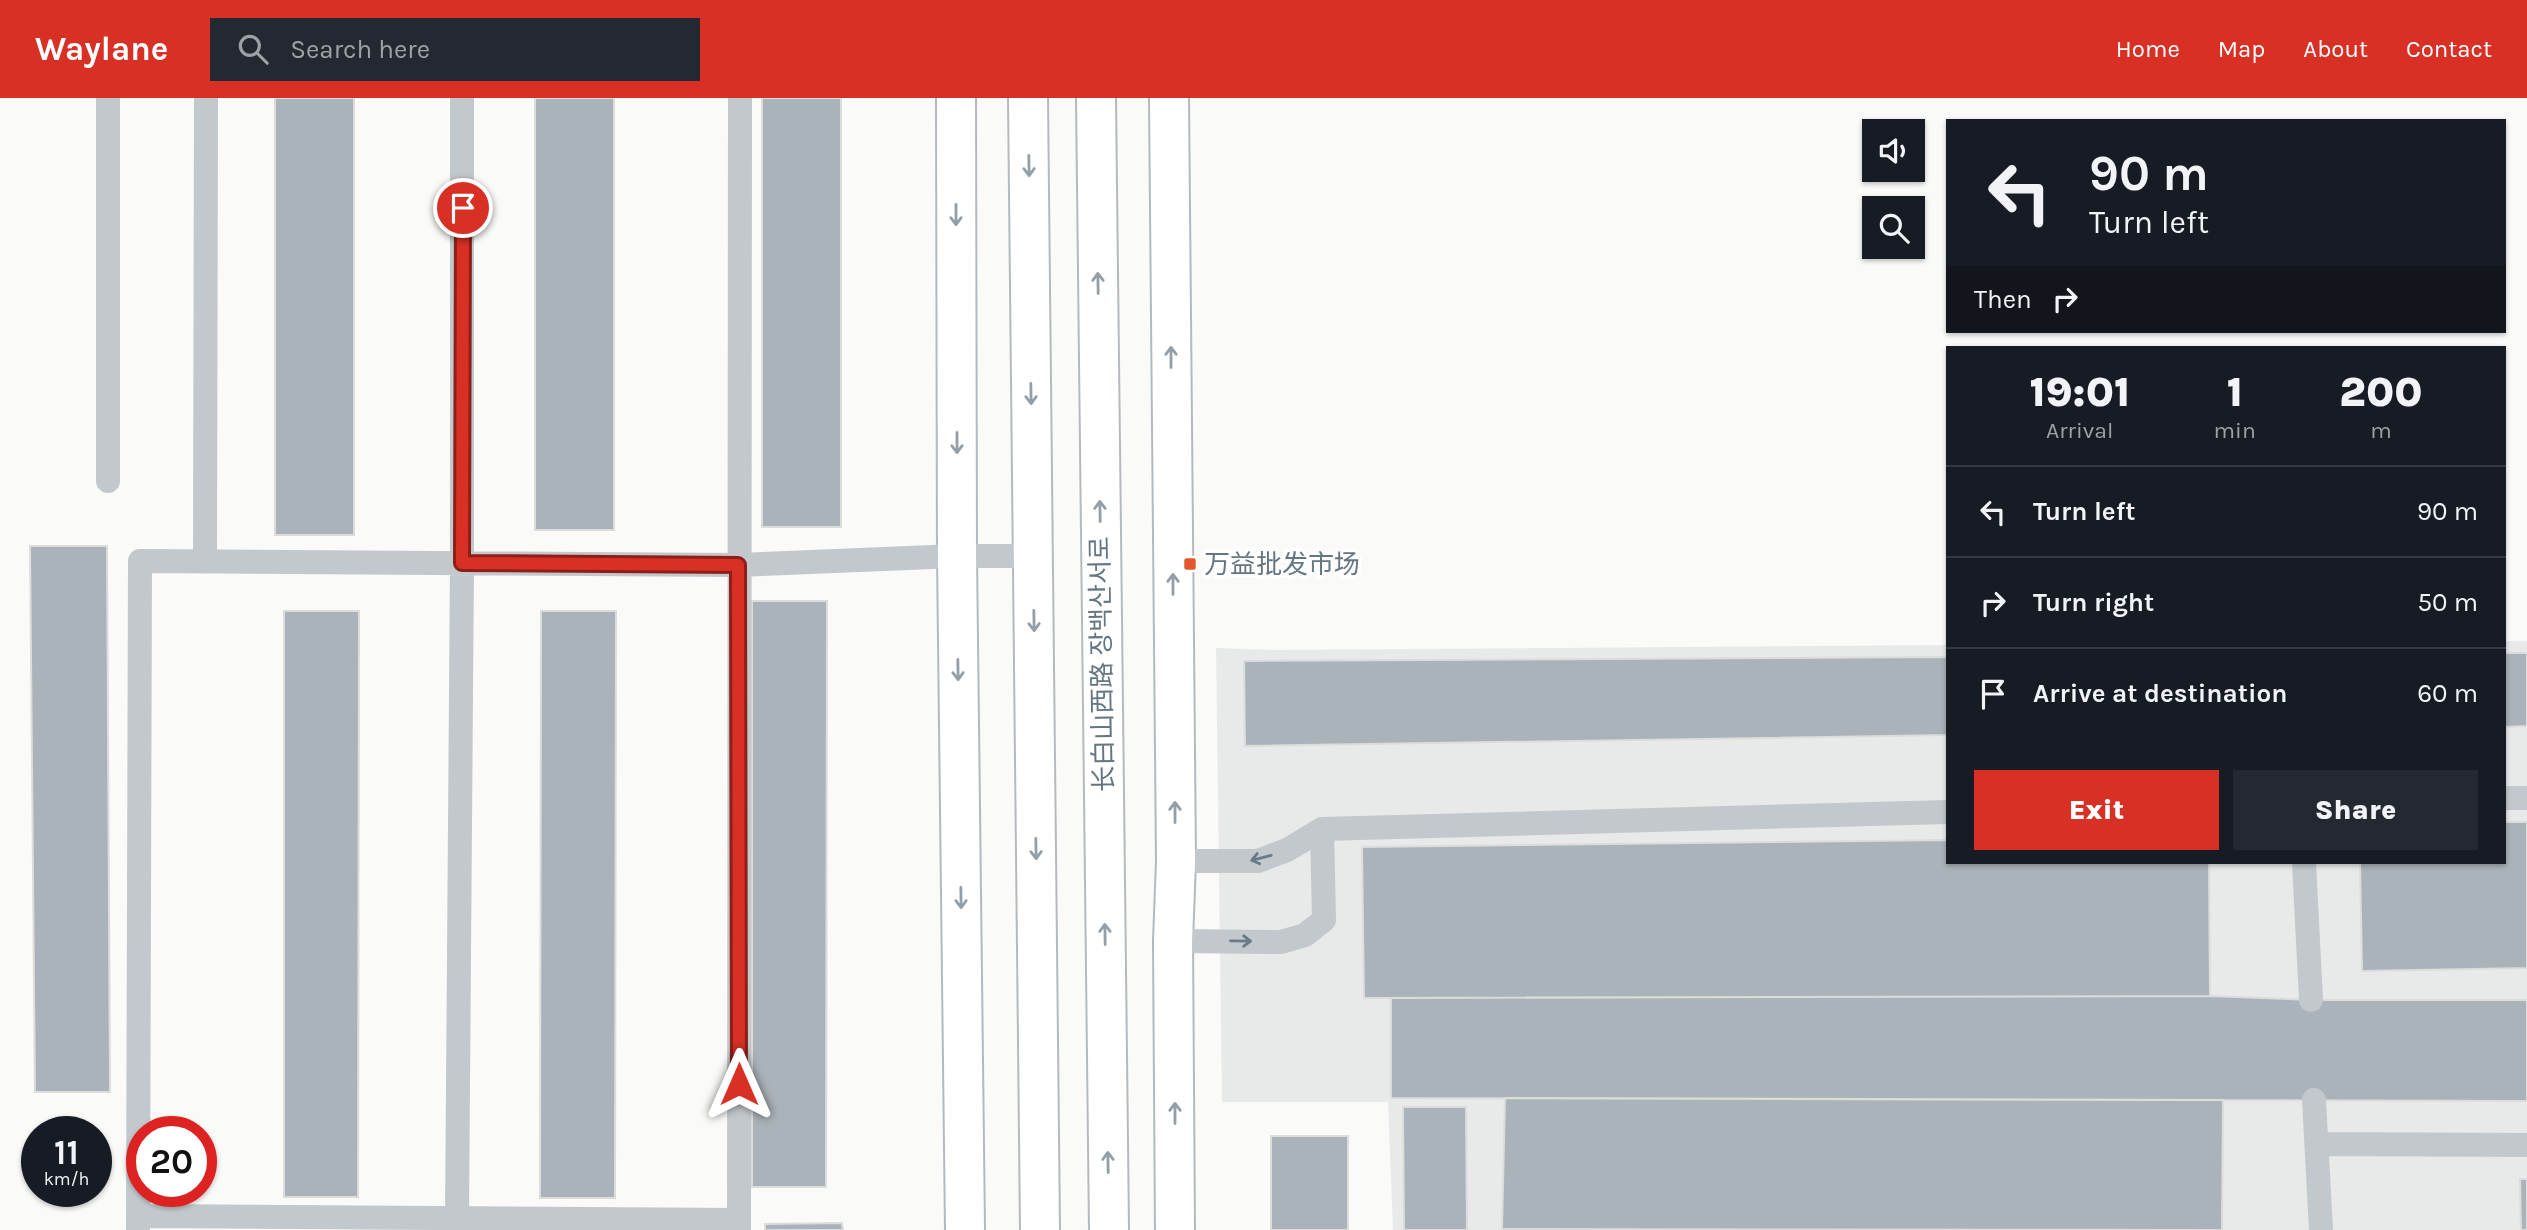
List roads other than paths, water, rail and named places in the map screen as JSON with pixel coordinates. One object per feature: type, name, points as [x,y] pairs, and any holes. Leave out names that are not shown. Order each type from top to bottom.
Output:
[{"type":"street","points":[[956,98],[957,556],[965,1230]]},
{"type":"street","points":[[1028,98],[1041,1230]]},
{"type":"street","name":"长白山西路 장백산서로","points":[[1096,98],[1109,1230]]},
{"type":"street","points":[[1169,98],[1175,1230]]},
{"type":"lane","points":[[108,98],[108,481]]},
{"type":"lane","points":[[205,561],[206,98]]},
{"type":"lane","points":[[457,1218],[463,98]]},
{"type":"lane","points":[[740,98],[738,565],[739,1225],[642,1225],[457,1218],[138,1223],[140,561],[738,565],[957,556],[1033,556]]},
{"type":"lane","points":[[2506,798],[2527,798]]},
{"type":"lane","points":[[1175,861],[1258,861],[1287,850],[1322,829],[1946,812]]},
{"type":"lane","points":[[1173,941],[1281,942],[1305,935],[1324,920],[1322,829]]},
{"type":"lane","points":[[2304,864],[2311,1000]]},
{"type":"lane","points":[[2314,1100],[2321,1230]]},
{"type":"lane","points":[[2317,1144],[2527,1145]]},
{"type":"place","name":"万益批发市场","points":[[1190,564]]}]
